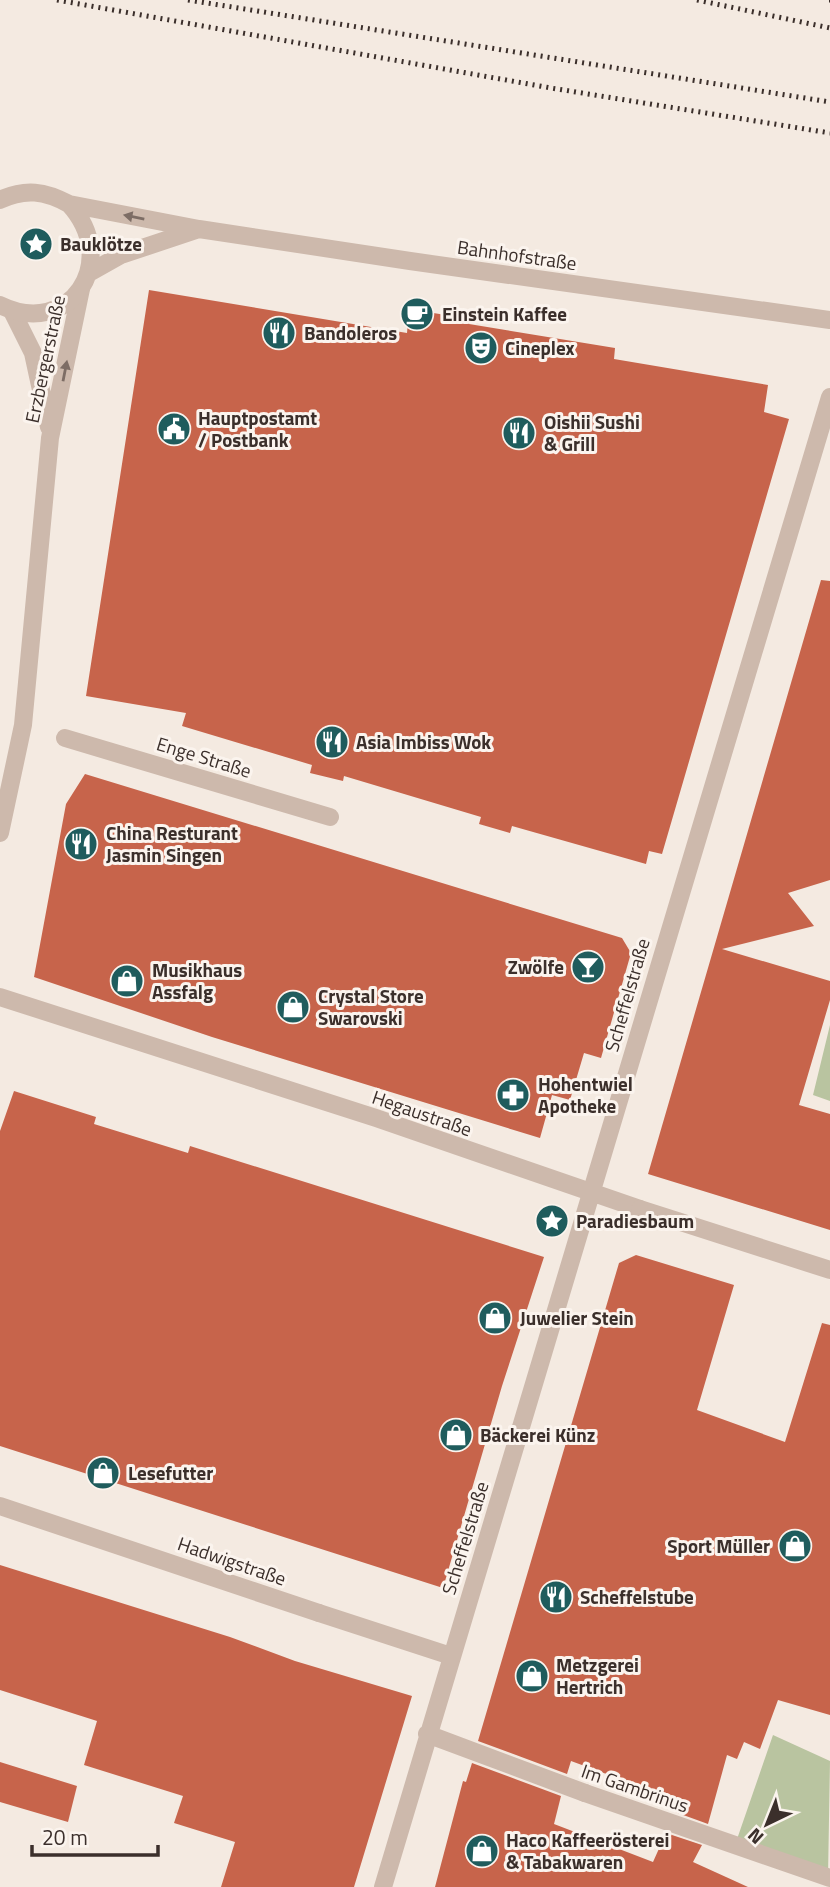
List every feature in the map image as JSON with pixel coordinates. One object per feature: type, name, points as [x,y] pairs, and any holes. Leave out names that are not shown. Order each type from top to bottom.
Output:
[{"type":"street","name":"Bahnhofstraße","points":[[0,200],[32,191],[52,195],[69,204],[199,229],[830,320]]},
{"type":"street","points":[[69,204],[83,219],[90,236],[93,254],[85,281]]},
{"type":"street","name":"Bahnhofstraße","points":[[6,308],[32,314],[51,311],[67,302],[85,281],[142,247],[199,229]]},
{"type":"street","name":"Erzbergerstraße","points":[[0,833],[23,725],[50,438],[85,281]]},
{"type":"street","name":"Erzbergerstraße","points":[[6,308],[33,353],[44,391],[50,438]]},
{"type":"street","name":"Scheffelstraße","points":[[383,1887],[830,397]]},
{"type":"street","name":"Enge Straße","points":[[65,738],[330,817]]},
{"type":"street","name":"Hegaustraße","points":[[0,998],[363,1114],[640,1209],[830,1270]]},
{"type":"street","name":"Hadwigstraße","points":[[0,1506],[452,1657]]},
{"type":"street","name":"Im Gambrinus","points":[[427,1734],[585,1793],[830,1878]]},
{"type":"green space","points":[[830,1025],[830,1101],[813,1095]]},
{"type":"green space","points":[[773,1735],[830,1761],[828,1877],[735,1845]]},
{"type":"building","points":[[149,290],[407,333],[409,309],[470,319],[469,324],[615,348],[614,359],[768,385],[764,412],[789,419],[662,854],[649,851],[646,864],[512,826],[510,833],[479,824],[481,817],[344,776],[343,781],[310,773],[312,765],[182,726],[186,713],[86,696]]},
{"type":"building","points":[[821,580],[830,581],[830,880],[788,893],[814,926],[722,949],[830,981],[830,1000],[799,1105],[830,1114],[830,1230],[648,1174]]},
{"type":"building","points":[[85,774],[622,938],[631,953],[601,1058],[584,1053],[570,1100],[552,1095],[540,1138],[212,1037],[34,977],[66,804]]},
{"type":"building","points":[[14,1091],[96,1117],[94,1124],[188,1153],[190,1146],[544,1257],[502,1386],[443,1588],[0,1446],[0,1131]]},
{"type":"building","points":[[636,1255],[734,1285],[697,1410],[785,1442],[822,1323],[830,1325],[830,1715],[778,1700],[760,1749],[744,1742],[737,1759],[727,1755],[708,1824],[675,1812],[680,1801],[571,1761],[567,1774],[478,1741],[619,1263]]},
{"type":"building","points":[[0,1565],[412,1696],[354,1887],[221,1887],[235,1842],[174,1823],[183,1796],[84,1765],[97,1721],[0,1690]]},
{"type":"building","points":[[0,1762],[77,1786],[68,1822],[0,1802]]},
{"type":"building","points":[[472,1763],[561,1796],[554,1824],[653,1862],[666,1833],[702,1845],[693,1862],[748,1887],[435,1887],[463,1781],[466,1782]]},
{"type":"railway","points":[[57,0],[551,88],[830,133]]},
{"type":"railway","points":[[188,0],[830,102]]},
{"type":"railway","points":[[697,0],[830,28]]},
{"type":"place","name":"Bauklötze","points":[[36,244]]},
{"type":"place","name":"Einstein Kaffee","points":[[417,314]]},
{"type":"place","name":"Bandoleros","points":[[279,333]]},
{"type":"place","name":"Cineplex","points":[[481,348]]},
{"type":"place","name":"Hauptpostamt / Postbank","points":[[174,429]]},
{"type":"place","name":"Oishii Sushi & Grill","points":[[519,433]]},
{"type":"place","name":"Asia Imbiss Wok","points":[[332,742]]},
{"type":"place","name":"China Resturant Jasmin Singen","points":[[81,844]]},
{"type":"place","name":"Zwölfe","points":[[588,967]]},
{"type":"place","name":"Musikhaus Assfalg","points":[[127,981]]},
{"type":"place","name":"Crystal Store Swarovski","points":[[293,1007]]},
{"type":"place","name":"Hohentwiel Apotheke","points":[[513,1095]]},
{"type":"place","name":"Paradiesbaum","points":[[552,1221]]},
{"type":"place","name":"Juwelier Stein","points":[[495,1318]]},
{"type":"place","name":"Bäckerei Künz","points":[[456,1435]]},
{"type":"place","name":"Lesefutter","points":[[103,1473]]},
{"type":"place","name":"Sport Müller","points":[[795,1546]]},
{"type":"place","name":"Scheffelstube","points":[[556,1597]]},
{"type":"place","name":"Metzgerei Hertrich","points":[[532,1676]]},
{"type":"place","name":"Haco Kaffeerösterei & Tabakwaren","points":[[482,1851]]}]
